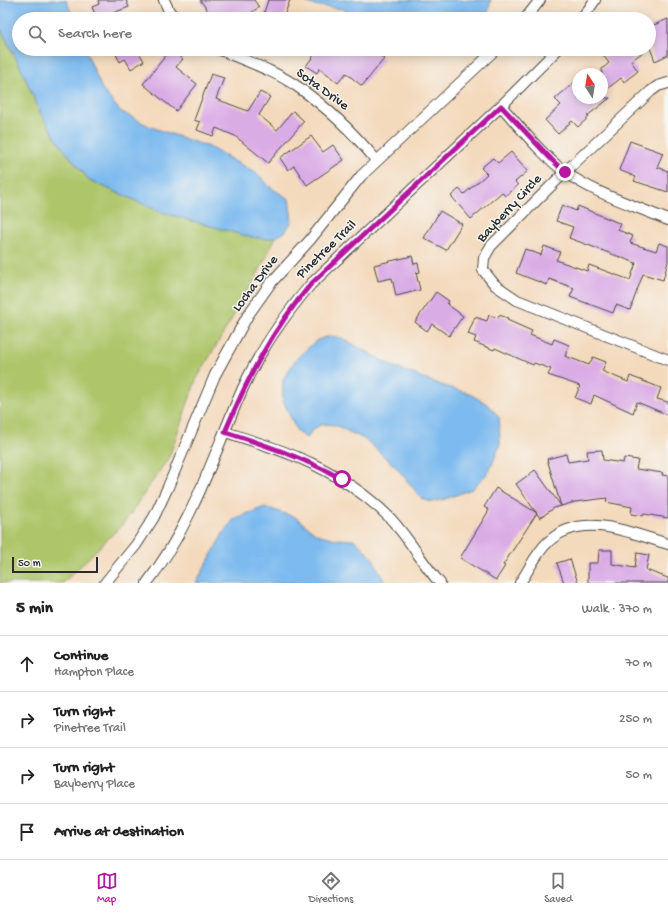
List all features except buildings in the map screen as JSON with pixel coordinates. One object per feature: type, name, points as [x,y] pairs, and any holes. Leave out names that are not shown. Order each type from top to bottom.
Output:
[{"type":"street","points":[[164,0],[170,12]]},
{"type":"street","points":[[531,12],[540,0]]},
{"type":"street","points":[[587,12],[595,0]]},
{"type":"street","name":"Sota Drive","points":[[236,56],[253,63],[298,87],[315,99],[346,125],[376,160]]},
{"type":"street","name":"Locha Drive","points":[[105,583],[136,545],[154,517],[215,375],[248,315],[270,284],[310,240],[361,176],[376,160],[488,56]]},
{"type":"street","name":"Pinetree Trail","points":[[147,583],[162,563],[180,534],[196,503],[243,387],[258,358],[275,330],[303,293],[501,106],[551,56]]},
{"type":"street","name":"Bayberry Circle","points":[[668,83],[658,86],[651,91],[565,172],[491,246],[484,258],[483,270],[496,285],[517,300],[668,360]]},
{"type":"street","points":[[501,106],[565,172],[599,191],[668,220]]},
{"type":"street","points":[[225,432],[316,464],[342,479],[366,496],[388,516],[408,539],[440,583]]},
{"type":"street","points":[[520,583],[548,542],[561,532],[576,526],[600,525],[668,544]]},
{"type":"green space","points":[[0,28],[12,51],[12,56],[15,56],[20,66],[41,114],[62,147],[89,180],[161,212],[250,237],[267,239],[276,237],[255,279],[196,380],[169,457],[124,523],[63,583],[0,583]]},
{"type":"water","points":[[0,0],[66,0],[71,12],[12,12],[12,51],[0,28]]},
{"type":"water","points":[[301,0],[491,0],[488,12],[348,12],[343,9],[313,5]]},
{"type":"water","points":[[15,56],[88,56],[102,89],[120,111],[151,127],[209,147],[258,174],[270,187],[289,199],[292,221],[285,232],[276,237],[267,239],[250,237],[161,212],[89,180],[62,147],[41,114]]},
{"type":"water","points":[[331,336],[342,338],[392,366],[441,385],[468,393],[487,404],[499,417],[500,445],[489,472],[472,489],[432,502],[422,499],[396,467],[366,440],[335,425],[322,424],[312,430],[307,438],[298,433],[283,401],[283,379],[297,358],[317,340]]},
{"type":"water","points":[[265,507],[295,517],[317,534],[336,539],[355,540],[372,557],[385,583],[196,583],[224,532],[235,518]]},
{"type":"route","points":[[342,479],[316,464],[225,432],[243,387],[275,330],[311,284],[501,106],[565,172]]}]
